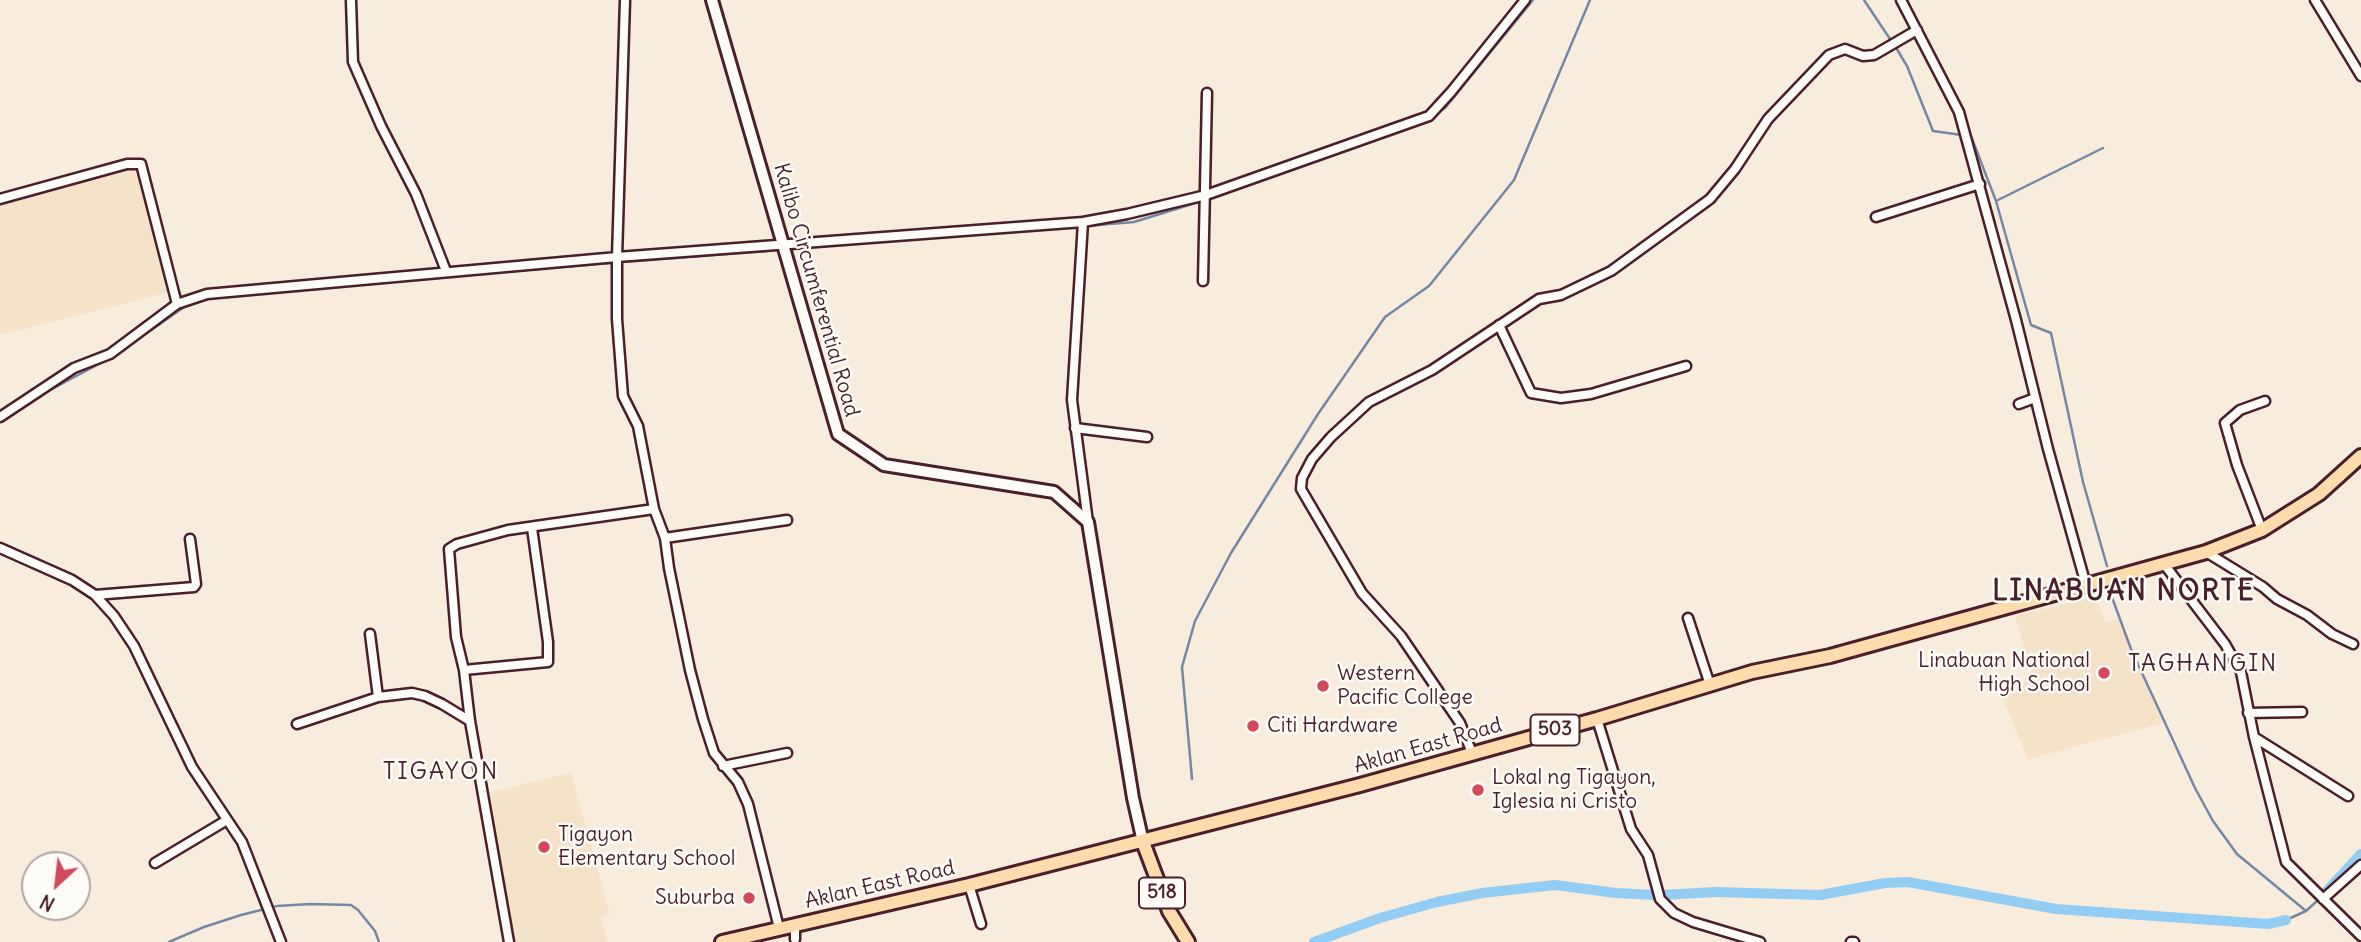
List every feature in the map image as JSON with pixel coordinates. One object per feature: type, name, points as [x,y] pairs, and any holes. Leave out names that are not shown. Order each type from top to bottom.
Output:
[{"type":"main road","name":"Kalibo Circumferential Road","points":[[712,0],[838,434],[884,465],[1055,492],[1088,522]]},
{"type":"main road","name":"Aklan East Road","points":[[722,942],[969,885],[1360,785],[1597,719],[1752,672],[1830,656],[2206,552],[2262,530],[2319,494],[2361,456]]},
{"type":"main road","name":"518","points":[[1088,522],[1133,797],[1143,842],[1169,911],[1188,942]]},
{"type":"street","points":[[351,0],[353,62],[381,126],[416,194],[446,271]]},
{"type":"street","points":[[625,0],[617,257],[621,386],[638,426],[654,509],[665,538],[693,680],[714,753],[738,782],[748,804],[779,928]]},
{"type":"street","points":[[0,417],[74,368],[110,354],[177,304],[207,294],[446,271],[1083,222],[1206,195],[1429,116],[1525,0]]},
{"type":"street","points":[[1901,0],[1959,112],[2086,585]]},
{"type":"street","points":[[2315,0],[2361,76]]},
{"type":"street","points":[[1472,752],[1460,723],[1401,636],[1362,593],[1301,489],[1302,478],[1312,459],[1331,437],[1369,402],[1432,370],[1539,299],[1561,295],[1611,271],[1710,199],[1735,169],[1768,119],[1829,55],[1844,49],[1863,56],[1874,55],[1917,30]]},
{"type":"street","points":[[1203,281],[1207,93]]},
{"type":"street","points":[[0,198],[127,164],[141,164],[177,304]]},
{"type":"street","points":[[1876,217],[1980,184]]},
{"type":"street","points":[[1083,222],[1072,400],[1088,522]]},
{"type":"street","points":[[1499,325],[1531,393],[1561,398],[1591,394],[1686,366]]},
{"type":"street","points":[[2019,404],[2035,398]]},
{"type":"street","points":[[2262,530],[2237,465],[2225,423],[2240,410],[2265,401]]},
{"type":"street","points":[[1075,428],[1147,437]]},
{"type":"street","points":[[509,942],[470,721],[464,670],[456,638],[449,549],[457,544],[508,530],[654,509]]},
{"type":"street","points":[[665,538],[787,520]]},
{"type":"street","points":[[464,670],[548,662],[548,642],[532,528]]},
{"type":"street","points":[[95,594],[194,587],[196,584],[190,539]]},
{"type":"street","points":[[0,548],[45,566],[95,594],[114,616],[134,646],[192,767],[242,842],[281,942]]},
{"type":"street","points":[[2206,552],[2263,587],[2277,599],[2307,615],[2332,634],[2353,644]]},
{"type":"street","points":[[2164,564],[2234,656],[2242,673],[2253,737],[2286,862],[2361,936]]},
{"type":"street","points":[[1688,618],[1710,685]]},
{"type":"street","points":[[370,634],[378,697]]},
{"type":"street","points":[[297,724],[378,697],[412,693],[442,704],[470,721]]},
{"type":"street","points":[[2248,713],[2302,712]]},
{"type":"street","points":[[1597,719],[1631,829],[1648,855],[1660,899],[1674,913],[1693,922],[1760,942]]},
{"type":"street","points":[[2253,737],[2348,796]]},
{"type":"street","points":[[723,766],[787,753]]},
{"type":"street","points":[[155,863],[227,820]]},
{"type":"street","points":[[2323,899],[2361,865]]},
{"type":"street","points":[[969,885],[982,924]]},
{"type":"street","points":[[795,924],[795,939]]},
{"type":"shaded area","points":[[138,169],[169,292],[0,335],[0,203]]},
{"type":"shaded area","points":[[2095,596],[2105,622],[2119,618],[2163,723],[2028,759],[1999,690],[2033,678],[2015,616]]},
{"type":"shaded area","name":"Tigayon Elementary School","points":[[571,773],[610,914],[601,917],[607,942],[515,942],[487,793]]},
{"type":"waterway","points":[[1436,114],[1445,108],[1533,0]]},
{"type":"waterway","points":[[1192,779],[1182,667],[1195,621],[1231,553],[1318,414],[1385,317],[1429,286],[1514,180],[1590,0]]},
{"type":"waterway","points":[[1864,0],[1890,39]]},
{"type":"waterway","points":[[1895,46],[1907,66],[1933,131],[1962,135]]},
{"type":"waterway","points":[[1968,136],[1971,136],[1996,201],[2031,325],[2051,333],[2083,482],[2107,566]]},
{"type":"waterway","points":[[1996,201],[2103,148]]},
{"type":"waterway","points":[[1210,198],[1220,194]]},
{"type":"waterway","points":[[1086,226],[1134,222],[1202,201]]},
{"type":"waterway","points":[[1065,227],[1079,227]]},
{"type":"waterway","points":[[793,249],[908,239]]},
{"type":"waterway","points":[[622,262],[767,251]]},
{"type":"waterway","points":[[381,282],[610,263]]},
{"type":"waterway","points":[[197,301],[218,297]]},
{"type":"waterway","points":[[124,349],[190,303]]},
{"type":"waterway","points":[[35,398],[112,357]]},
{"type":"waterway","points":[[2110,592],[2131,649],[2213,821],[2237,854],[2306,911]]},
{"type":"waterway","points":[[2325,893],[2361,854]]},
{"type":"waterway","points":[[1662,895],[1715,892],[1820,895],[1885,883],[1908,882],[2056,909],[2268,924],[2286,920]]},
{"type":"waterway","points":[[1314,942],[1380,918],[1482,893],[1555,885],[1655,895]]},
{"type":"waterway","points":[[2286,920],[2306,911],[2317,901]]},
{"type":"waterway","points":[[169,942],[241,915],[277,906],[310,904],[351,905],[375,931],[379,942]]},
{"type":"place","name":"Linabuan National High School","points":[[2104,673]]},
{"type":"place","name":"Western Pacific College","points":[[1323,686]]},
{"type":"place","name":"Citi Hardware","points":[[1253,726]]},
{"type":"place","name":"Lokal ng Tigayon, Iglesia ni Cristo","points":[[1478,790]]},
{"type":"place","name":"Tigayon Elementary School","points":[[544,847]]},
{"type":"place","name":"Suburba","points":[[749,898]]},
{"type":"district","name":"LINABUAN NORTE","points":[[2124,592]]},
{"type":"district","name":"TAGHANGIN","points":[[2203,664]]},
{"type":"district","name":"TIGAYON","points":[[441,772]]}]
